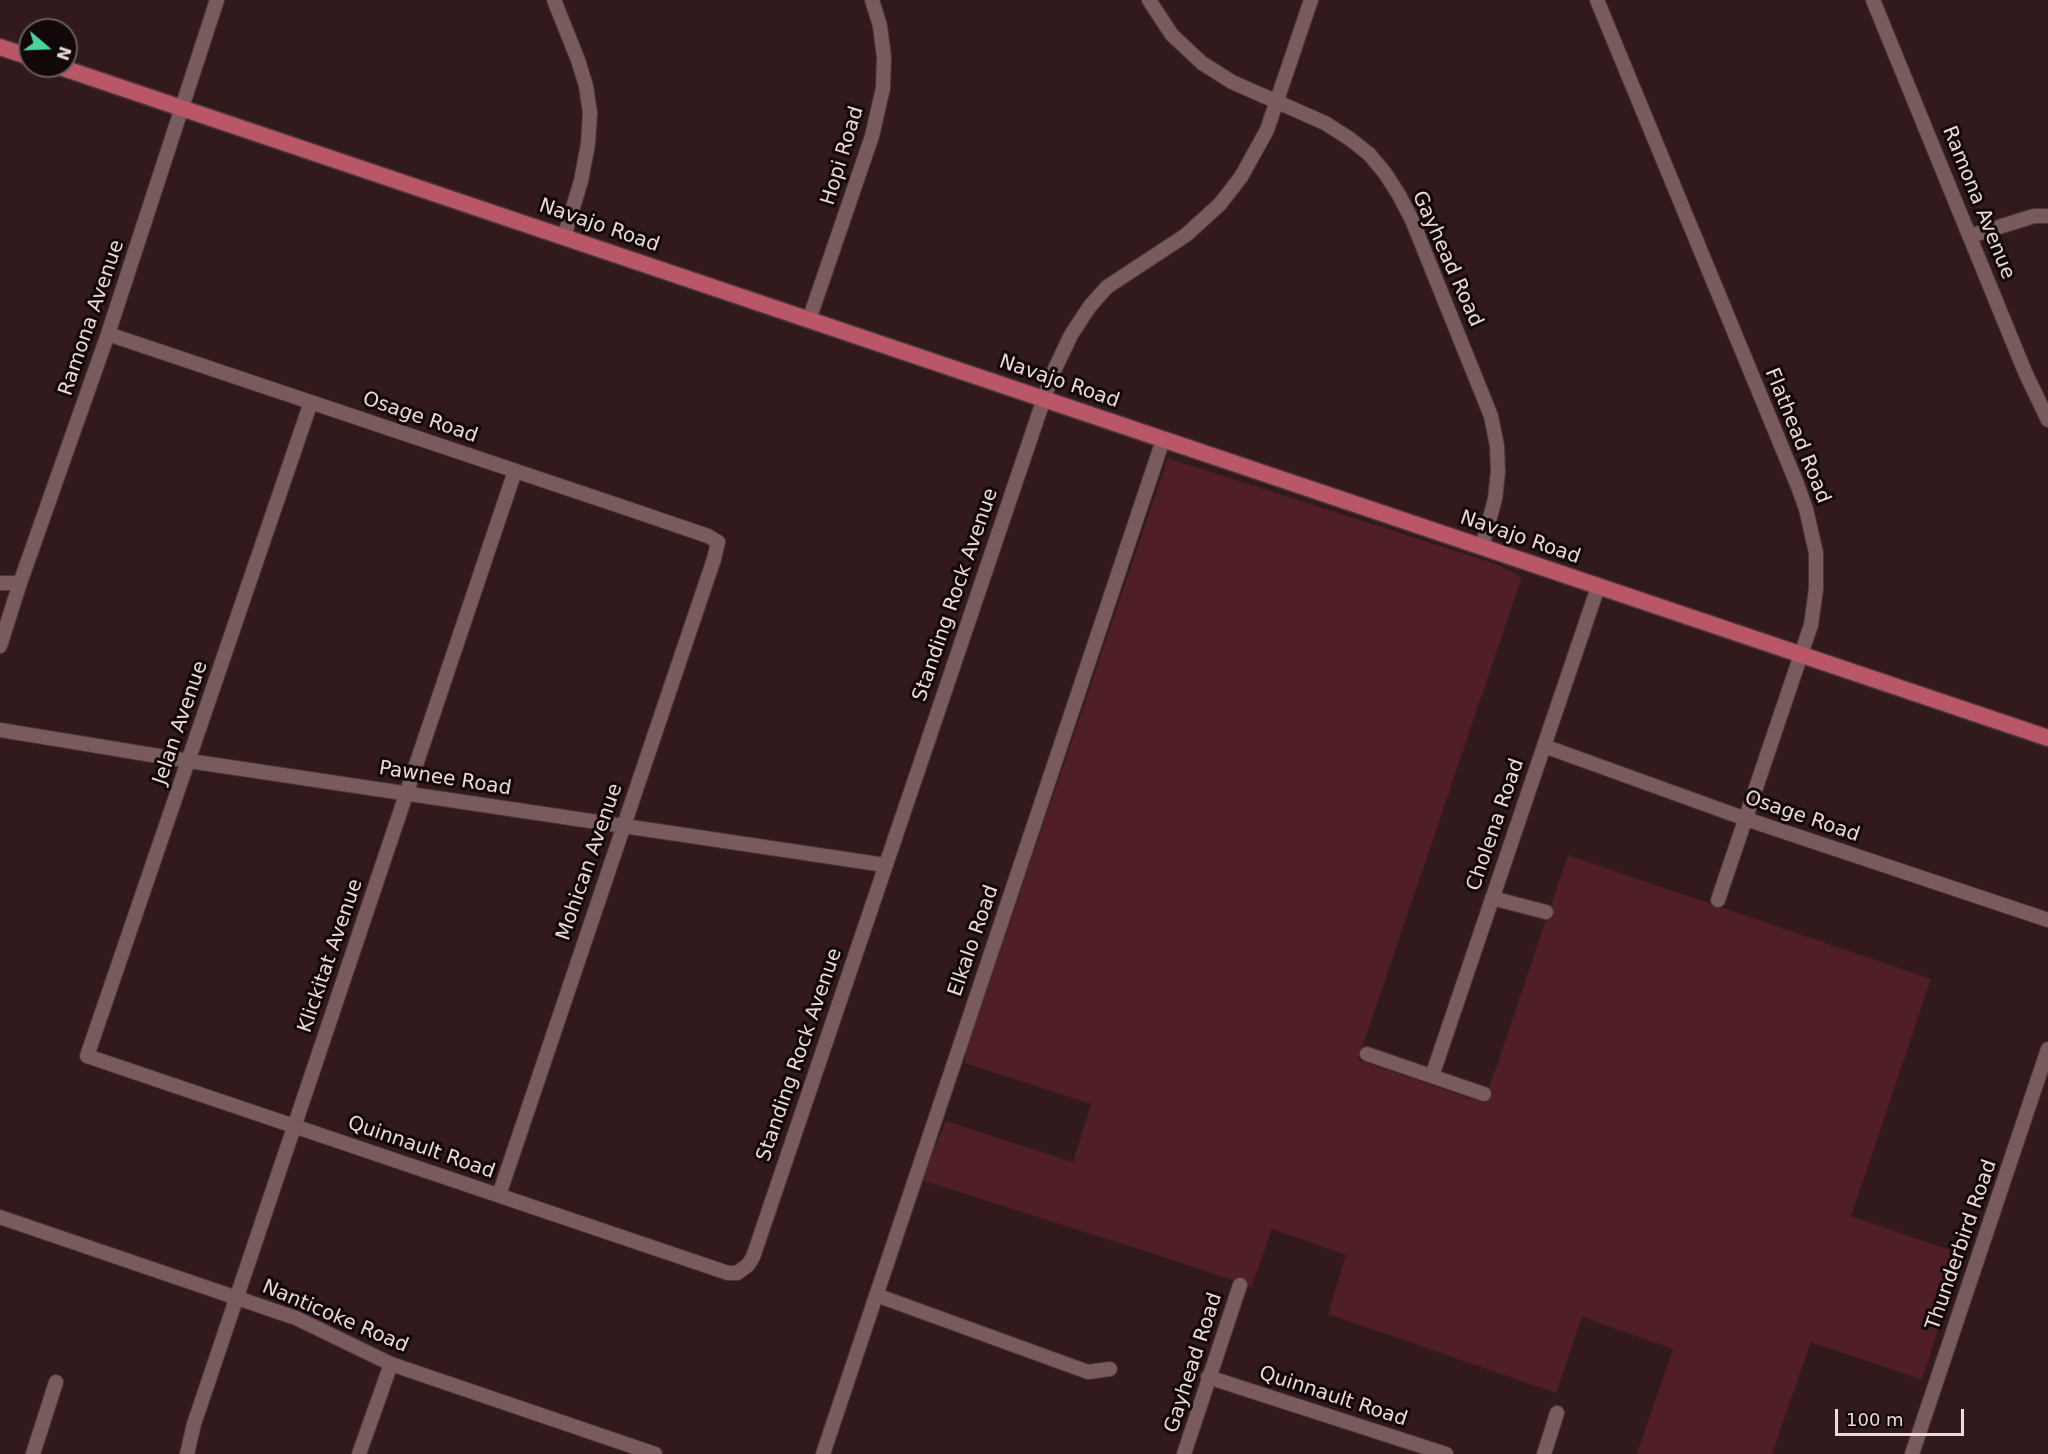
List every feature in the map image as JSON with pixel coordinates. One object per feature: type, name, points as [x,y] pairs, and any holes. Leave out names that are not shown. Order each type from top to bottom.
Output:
[{"type":"main road","points":[[0,47],[18,53]]},
{"type":"main road","name":"Navajo Road","points":[[78,73],[2048,738]]},
{"type":"street","name":"Ramona Avenue","points":[[0,646],[20,582],[108,334],[217,0]]},
{"type":"street","points":[[554,0],[579,60],[590,112],[588,144],[581,181],[564,237]]},
{"type":"street","name":"Hopi Road","points":[[808,320],[872,136],[884,88],[884,57],[880,26],[872,0]]},
{"type":"street","name":"Gayhead Road","points":[[1149,0],[1172,35],[1202,63],[1232,82],[1325,123],[1350,138],[1369,154],[1385,173],[1412,220],[1491,416],[1497,446],[1498,472],[1495,499],[1482,547]]},
{"type":"street","name":"Standing Rock Avenue","points":[[742,1270],[753,1257],[1043,399],[1071,335],[1090,306],[1107,287],[1186,235],[1220,204],[1241,177],[1256,152],[1278,103],[1311,0]]},
{"type":"street","name":"Flathead Road","points":[[1597,0],[1806,509],[1813,534],[1817,571],[1815,606],[1802,655],[1718,900]]},
{"type":"street","name":"Ramona Avenue","points":[[1873,0],[2025,372],[2048,420]]},
{"type":"street","points":[[1970,236],[2034,216],[2048,216]]},
{"type":"street","name":"Osage Road","points":[[108,334],[708,536],[718,542]]},
{"type":"street","name":"Jelan Avenue","points":[[87,1056],[311,402]]},
{"type":"street","name":"Elkalo Road","points":[[823,1454],[1163,440]]},
{"type":"street","name":"Klickitat Avenue","points":[[188,1454],[194,1424],[515,471]]},
{"type":"street","name":"Mohican Avenue","points":[[499,1195],[718,542]]},
{"type":"street","points":[[0,583],[20,582]]},
{"type":"street","name":"Cholena Road","points":[[1432,1076],[1598,587]]},
{"type":"street","name":"Pawnee Road","points":[[0,730],[189,761],[885,865]]},
{"type":"street","name":"Osage Road","points":[[1544,747],[1746,819],[2048,920]]},
{"type":"street","points":[[1492,898],[1546,912]]},
{"type":"street","name":"Thunderbird Road","points":[[1912,1454],[2048,1048]]},
{"type":"street","points":[[1366,1054],[1484,1094]]},
{"type":"street","name":"Quinnault Road","points":[[87,1056],[728,1273],[737,1273],[742,1270]]},
{"type":"street","name":"Nanticoke Road","points":[[0,1217],[317,1326],[391,1364],[648,1453]]},
{"type":"street","name":"Gayhead Road","points":[[1184,1454],[1240,1285]]},
{"type":"street","points":[[876,1295],[1088,1372],[1110,1369]]},
{"type":"street","points":[[360,1454],[391,1364]]},
{"type":"street","name":"Quinnault Road","points":[[1208,1377],[1446,1454]]},
{"type":"street","points":[[33,1454],[56,1382]]},
{"type":"street","points":[[1544,1454],[1557,1413]]},
{"type":"shaded area","points":[[1168,458],[1496,564],[1522,577],[1358,1060],[1484,1103],[1568,855],[1931,979],[1851,1216],[1962,1254],[1922,1380],[1811,1342],[1772,1454],[1637,1454],[1673,1349],[1582,1317],[1556,1393],[1328,1314],[1346,1255],[1272,1229],[1251,1287],[921,1180],[946,1121],[1073,1162],[1091,1104],[965,1063],[966,1051]]}]
